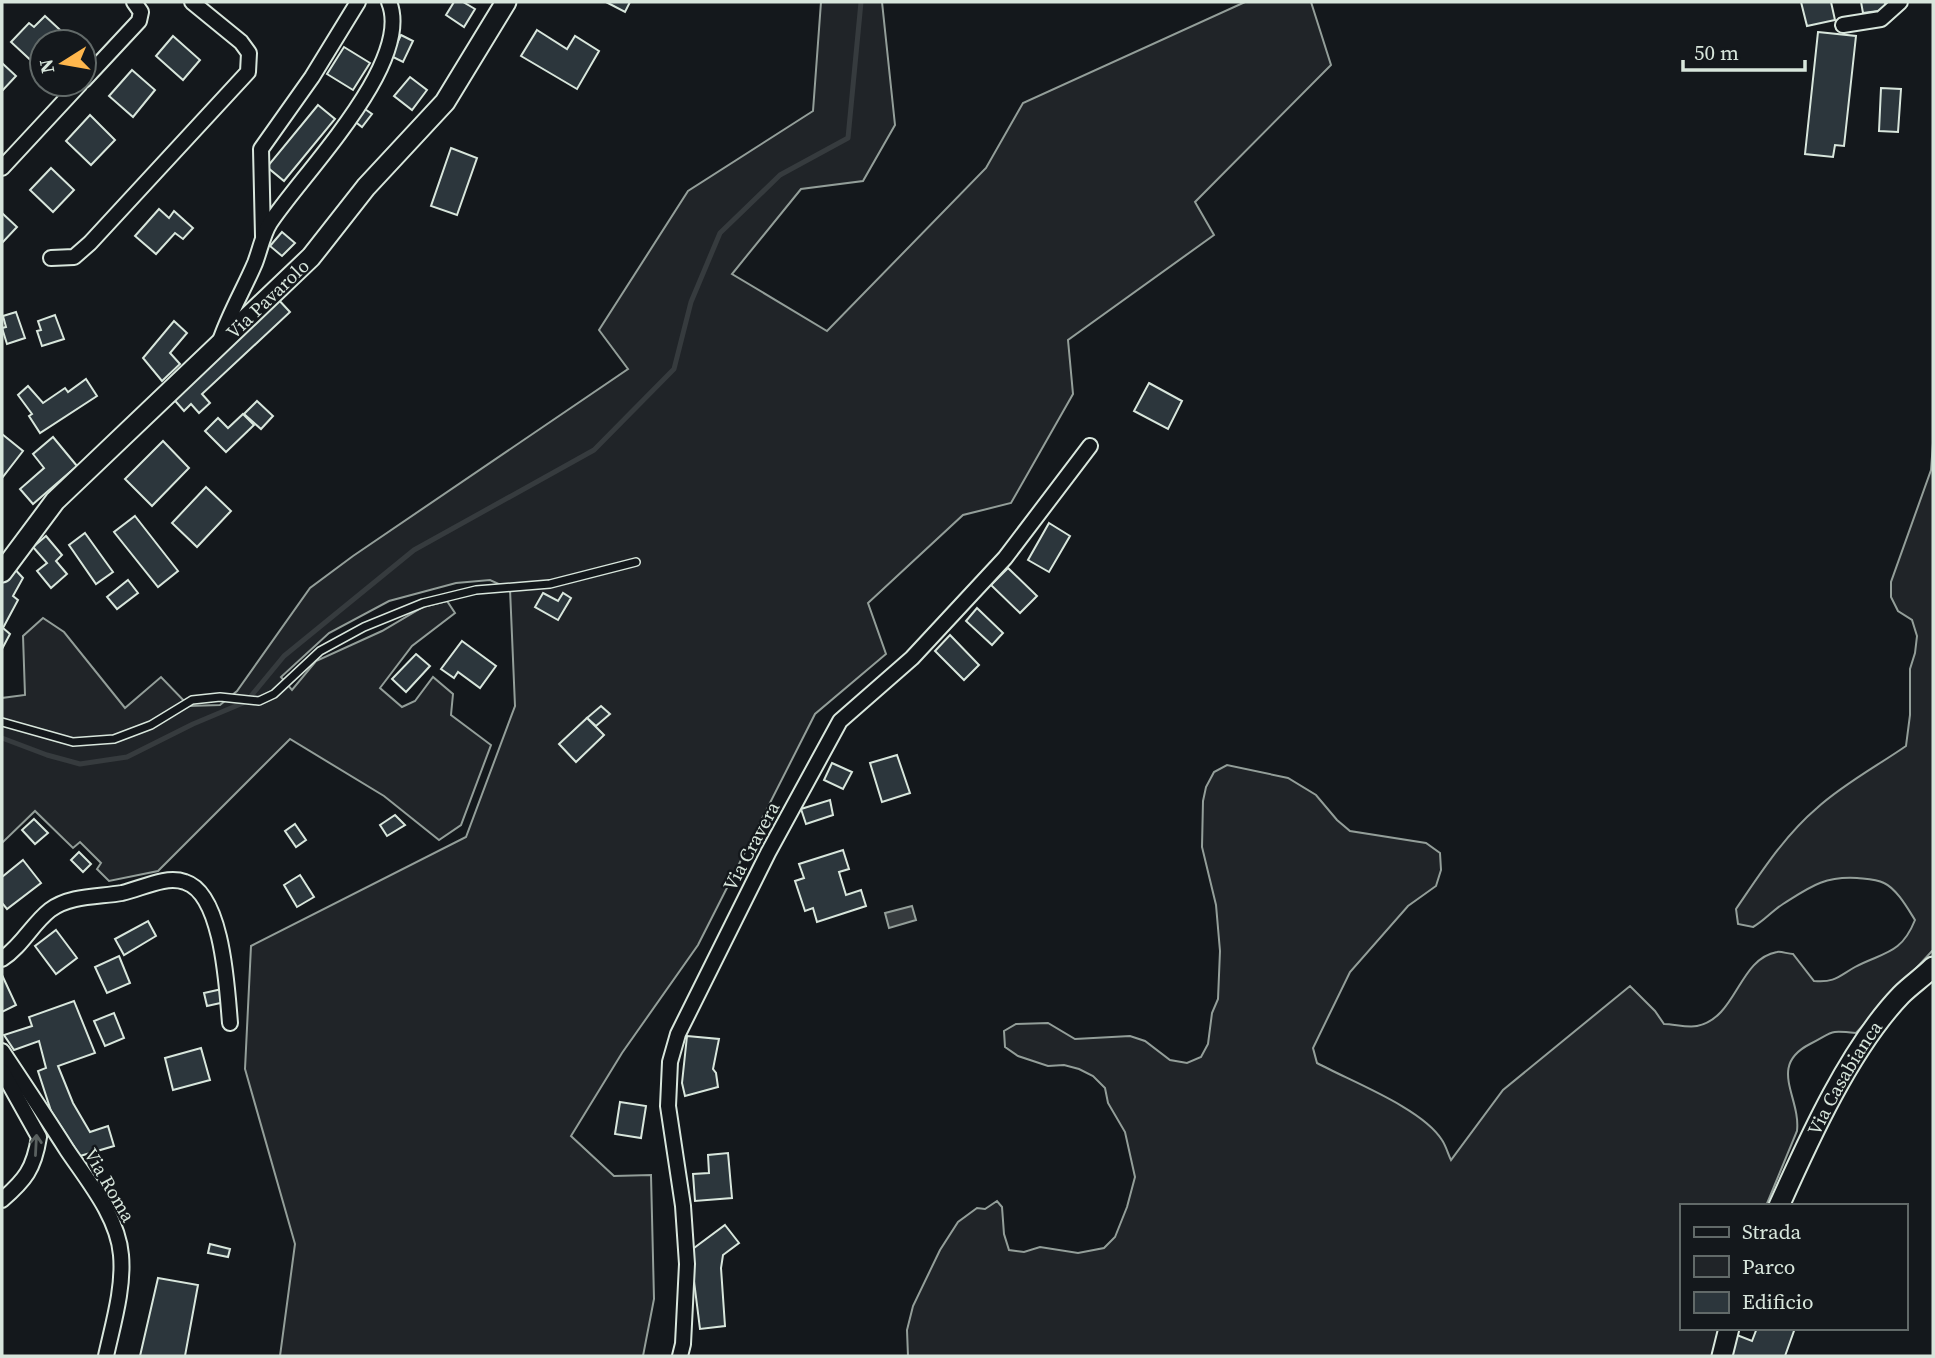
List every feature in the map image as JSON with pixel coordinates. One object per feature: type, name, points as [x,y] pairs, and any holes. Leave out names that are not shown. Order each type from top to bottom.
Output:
[{"type":"street","points":[[98,65],[138,21],[141,12],[137,2]]},
{"type":"street","points":[[51,258],[75,257],[90,243],[248,72],[249,54],[241,42],[192,2]]},
{"type":"street","points":[[263,241],[261,149],[312,77],[358,2]]},
{"type":"street","points":[[218,346],[268,225],[327,151],[377,75],[390,37],[391,16],[388,2]]},
{"type":"street","name":"Via Pavarolo","points":[[2,572],[55,502],[311,257],[366,187],[445,102],[506,2]]},
{"type":"street","points":[[1843,25],[1881,19],[1900,2]]},
{"type":"street","points":[[2,167],[67,98]]},
{"type":"street","name":"Via Cravera","points":[[680,1356],[687,1264],[683,1206],[668,1106],[670,1062],[678,1034],[768,853],[840,721],[912,658],[1005,558],[1090,446]]},
{"type":"street","points":[[2,959],[14,951],[49,911],[62,903],[126,892],[159,881],[185,881],[205,897],[223,948],[230,1023]]},
{"type":"street","name":"Via Casabianca","points":[[1780,1204],[1807,1145],[1853,1061],[1901,995],[1933,967]]},
{"type":"street","name":"Via Roma","points":[[2,1051],[84,1175],[113,1224],[119,1240],[121,1271],[115,1318],[106,1356]]},
{"type":"street","points":[[2,1071],[39,1138],[32,1168],[19,1185],[2,1200]]},
{"type":"street","points":[[1722,1356],[1728,1330]]},
{"type":"lane","points":[[2,722],[73,742],[114,739],[151,725],[192,700],[220,697],[259,701],[274,694],[320,652],[364,628],[423,603],[476,590],[550,584],[636,562]]},
{"type":"green space","points":[[821,2],[882,2],[895,125],[863,181],[801,189],[732,274],[827,331],[986,168],[1023,103],[1245,2],[1311,2],[1331,65],[1195,202],[1214,235],[1068,340],[1073,394],[1011,503],[963,515],[868,603],[886,654],[815,714],[698,945],[622,1053],[571,1136],[614,1176],[651,1175],[654,1299],[643,1356],[280,1356],[295,1244],[245,1069],[251,946],[466,837],[515,706],[510,589],[490,580],[456,583],[389,601],[329,633],[281,677],[292,690],[316,661],[382,631],[423,607],[447,601],[455,613],[412,646],[380,688],[402,707],[415,701],[433,677],[453,694],[451,715],[491,745],[461,825],[439,840],[384,796],[290,739],[158,871],[109,881],[97,869],[101,863],[80,842],[73,848],[35,811],[2,843],[2,698],[25,695],[23,636],[43,618],[64,632],[125,708],[161,677],[189,706],[220,705],[237,691],[310,588],[628,369],[599,330],[688,191],[813,111]]},
{"type":"green space","points":[[1933,443],[1933,950],[1856,1033],[1827,1034],[1797,1053],[1790,1062],[1789,1083],[1797,1118],[1797,1131],[1767,1204],[1680,1204],[1680,1330],[1720,1330],[1712,1356],[908,1356],[907,1330],[913,1306],[940,1250],[958,1222],[977,1208],[985,1209],[997,1201],[1002,1207],[1004,1234],[1009,1250],[1024,1252],[1040,1247],[1078,1253],[1104,1248],[1115,1237],[1135,1177],[1125,1132],[1108,1103],[1105,1088],[1093,1076],[1079,1069],[1064,1065],[1048,1066],[1018,1056],[1005,1047],[1004,1031],[1016,1024],[1048,1023],[1075,1039],[1130,1036],[1145,1041],[1170,1060],[1187,1063],[1201,1057],[1208,1044],[1212,1013],[1218,999],[1220,951],[1216,905],[1202,847],[1203,801],[1206,787],[1214,772],[1227,765],[1288,778],[1316,795],[1350,831],[1426,843],[1440,853],[1441,870],[1436,886],[1408,906],[1350,972],[1313,1048],[1317,1063],[1384,1096],[1419,1117],[1442,1140],[1451,1160],[1503,1090],[1630,986],[1664,1024],[1697,1026],[1710,1021],[1721,1012],[1745,976],[1764,957],[1779,952],[1793,954],[1814,981],[1827,981],[1883,955],[1904,940],[1915,920],[1893,890],[1878,881],[1845,878],[1826,881],[1801,892],[1753,927],[1738,924],[1736,909],[1773,856],[1805,819],[1837,791],[1906,746],[1910,715],[1910,669],[1917,636],[1912,620],[1898,611],[1891,597],[1891,582],[1931,470]]},
{"type":"shaded area","points":[[912,906],[916,920],[889,928],[885,913]]},
{"type":"building","points":[[454,2],[463,2],[475,9],[464,27],[446,15]]},
{"type":"building","points":[[606,2],[630,2],[625,12]]},
{"type":"building","points":[[1801,2],[1831,2],[1835,20],[1807,26]]},
{"type":"building","points":[[1861,2],[1885,2],[1886,10],[1863,13]]},
{"type":"building","points":[[45,16],[58,28],[28,28],[28,58],[11,42],[29,23],[34,27]]},
{"type":"building","points":[[537,30],[567,49],[575,36],[599,51],[577,89],[521,56]]},
{"type":"building","points":[[1818,32],[1856,36],[1844,146],[1835,145],[1833,157],[1805,154]]},
{"type":"building","points":[[401,35],[413,41],[403,62],[391,56]]},
{"type":"building","points":[[173,36],[200,60],[183,80],[156,56]]},
{"type":"building","points":[[344,47],[370,63],[353,90],[327,74]]},
{"type":"building","points":[[2,63],[16,76],[2,91]]},
{"type":"building","points":[[132,70],[155,90],[133,117],[109,96]]},
{"type":"building","points":[[410,77],[427,90],[412,110],[394,96]]},
{"type":"building","points":[[1881,88],[1901,89],[1898,132],[1879,131]]},
{"type":"building","points":[[318,105],[335,119],[284,181],[267,167]]},
{"type":"building","points":[[362,107],[372,114],[362,127],[353,120]]},
{"type":"building","points":[[90,115],[115,140],[91,165],[66,141]]},
{"type":"building","points":[[451,148],[477,158],[457,215],[431,206]]},
{"type":"building","points":[[51,168],[74,190],[53,212],[30,190]]},
{"type":"building","points":[[159,209],[169,218],[174,211],[193,228],[183,239],[175,233],[156,254],[135,236]]},
{"type":"building","points":[[2,213],[17,227],[2,243]]},
{"type":"building","points":[[282,232],[295,243],[282,256],[270,246]]},
{"type":"building","points":[[276,297],[290,312],[202,394],[210,403],[199,413],[191,404],[184,411],[170,395]]},
{"type":"building","points":[[16,312],[25,338],[7,344],[2,328],[6,327],[3,316]]},
{"type":"building","points":[[55,315],[64,339],[42,346],[37,331],[41,330],[38,321]]},
{"type":"building","points":[[174,321],[187,333],[170,353],[180,364],[162,381],[143,358]]},
{"type":"building","points":[[86,379],[97,396],[40,433],[29,416],[32,414],[18,395],[28,386],[43,403],[65,388],[68,392]]},
{"type":"building","points":[[1149,383],[1182,401],[1168,429],[1134,411]]},
{"type":"building","points":[[257,401],[273,416],[261,429],[244,414]]},
{"type":"building","points":[[243,414],[254,425],[226,452],[205,431],[218,418],[228,428]]},
{"type":"building","points":[[2,434],[23,451],[2,478]]},
{"type":"building","points":[[53,437],[77,466],[33,504],[20,489],[44,468],[33,454]]},
{"type":"building","points":[[163,441],[189,468],[152,506],[125,479]]},
{"type":"building","points":[[206,487],[231,511],[197,547],[172,523]]},
{"type":"building","points":[[135,516],[178,571],[158,587],[114,532]]},
{"type":"building","points":[[1049,523],[1070,536],[1049,572],[1028,560]]},
{"type":"building","points":[[85,533],[113,572],[96,584],[69,545]]},
{"type":"building","points":[[46,536],[62,555],[56,561],[67,574],[51,588],[37,571],[47,563],[33,547]]},
{"type":"building","points":[[11,565],[23,578],[13,596],[18,600],[3,628],[10,634],[2,649],[2,580]]},
{"type":"building","points":[[1008,568],[1037,596],[1020,613],[991,585]]},
{"type":"building","points":[[128,580],[138,593],[117,609],[107,597]]},
{"type":"building","points":[[543,593],[558,601],[563,593],[571,598],[558,620],[535,607]]},
{"type":"building","points":[[977,608],[1003,633],[992,645],[966,621]]},
{"type":"building","points":[[950,635],[979,665],[964,680],[935,651]]},
{"type":"building","points":[[462,641],[496,666],[480,688],[458,672],[454,678],[441,669]]},
{"type":"building","points":[[416,654],[430,666],[406,692],[392,679]]},
{"type":"building","points":[[601,706],[610,714],[596,726],[587,718]]},
{"type":"building","points":[[587,718],[604,735],[576,762],[559,744]]},
{"type":"building","points":[[897,755],[910,793],[882,802],[870,763]]},
{"type":"building","points":[[832,763],[852,772],[843,789],[824,780]]},
{"type":"building","points":[[830,800],[833,815],[806,824],[801,809]]},
{"type":"building","points":[[395,815],[405,825],[387,836],[380,825]]},
{"type":"building","points":[[34,819],[48,833],[35,844],[22,830]]},
{"type":"building","points":[[295,824],[306,840],[296,847],[285,831]]},
{"type":"building","points":[[843,850],[849,869],[839,872],[846,895],[861,890],[866,906],[817,922],[813,908],[805,911],[795,881],[804,878],[799,864]]},
{"type":"building","points":[[79,852],[91,864],[83,872],[71,860]]},
{"type":"building","points":[[23,860],[41,883],[7,909],[2,903],[2,877]]},
{"type":"building","points":[[300,875],[314,897],[297,907],[284,885]]},
{"type":"building","points":[[148,921],[156,936],[124,955],[115,939]]},
{"type":"building","points":[[56,930],[77,958],[56,974],[35,946]]},
{"type":"building","points":[[119,956],[130,983],[107,993],[95,967]]},
{"type":"building","points":[[2,975],[16,1005],[2,1012]]},
{"type":"building","points":[[222,989],[225,1002],[207,1006],[204,993]]},
{"type":"building","points":[[74,1001],[95,1053],[58,1066],[73,1103],[90,1132],[108,1126],[114,1146],[80,1156],[51,1111],[38,1071],[46,1068],[39,1041],[14,1050],[4,1035],[32,1026],[29,1017]]},
{"type":"building","points":[[114,1013],[124,1038],[105,1046],[94,1021]]},
{"type":"building","points":[[687,1036],[719,1039],[713,1069],[718,1087],[685,1096],[682,1083]]},
{"type":"building","points":[[201,1048],[210,1080],[173,1090],[165,1058]]},
{"type":"building","points":[[620,1102],[646,1106],[641,1138],[615,1134]]},
{"type":"building","points":[[728,1153],[732,1198],[695,1201],[693,1174],[709,1173],[708,1155]]},
{"type":"building","points":[[725,1225],[739,1243],[723,1255],[721,1268],[725,1326],[700,1329],[693,1273],[694,1248]]},
{"type":"building","points":[[210,1244],[230,1249],[228,1257],[208,1253]]},
{"type":"building","points":[[158,1278],[198,1285],[185,1356],[140,1356]]},
{"type":"building","points":[[1756,1330],[1794,1330],[1785,1356],[1728,1356],[1737,1335],[1752,1341]]},
{"type":"waterway","points":[[251,696],[284,656],[414,550],[594,450],[674,369],[691,302],[720,233],[780,175],[848,138],[861,2]]},
{"type":"waterway","points":[[2,738],[80,764],[127,757],[243,703]]}]
